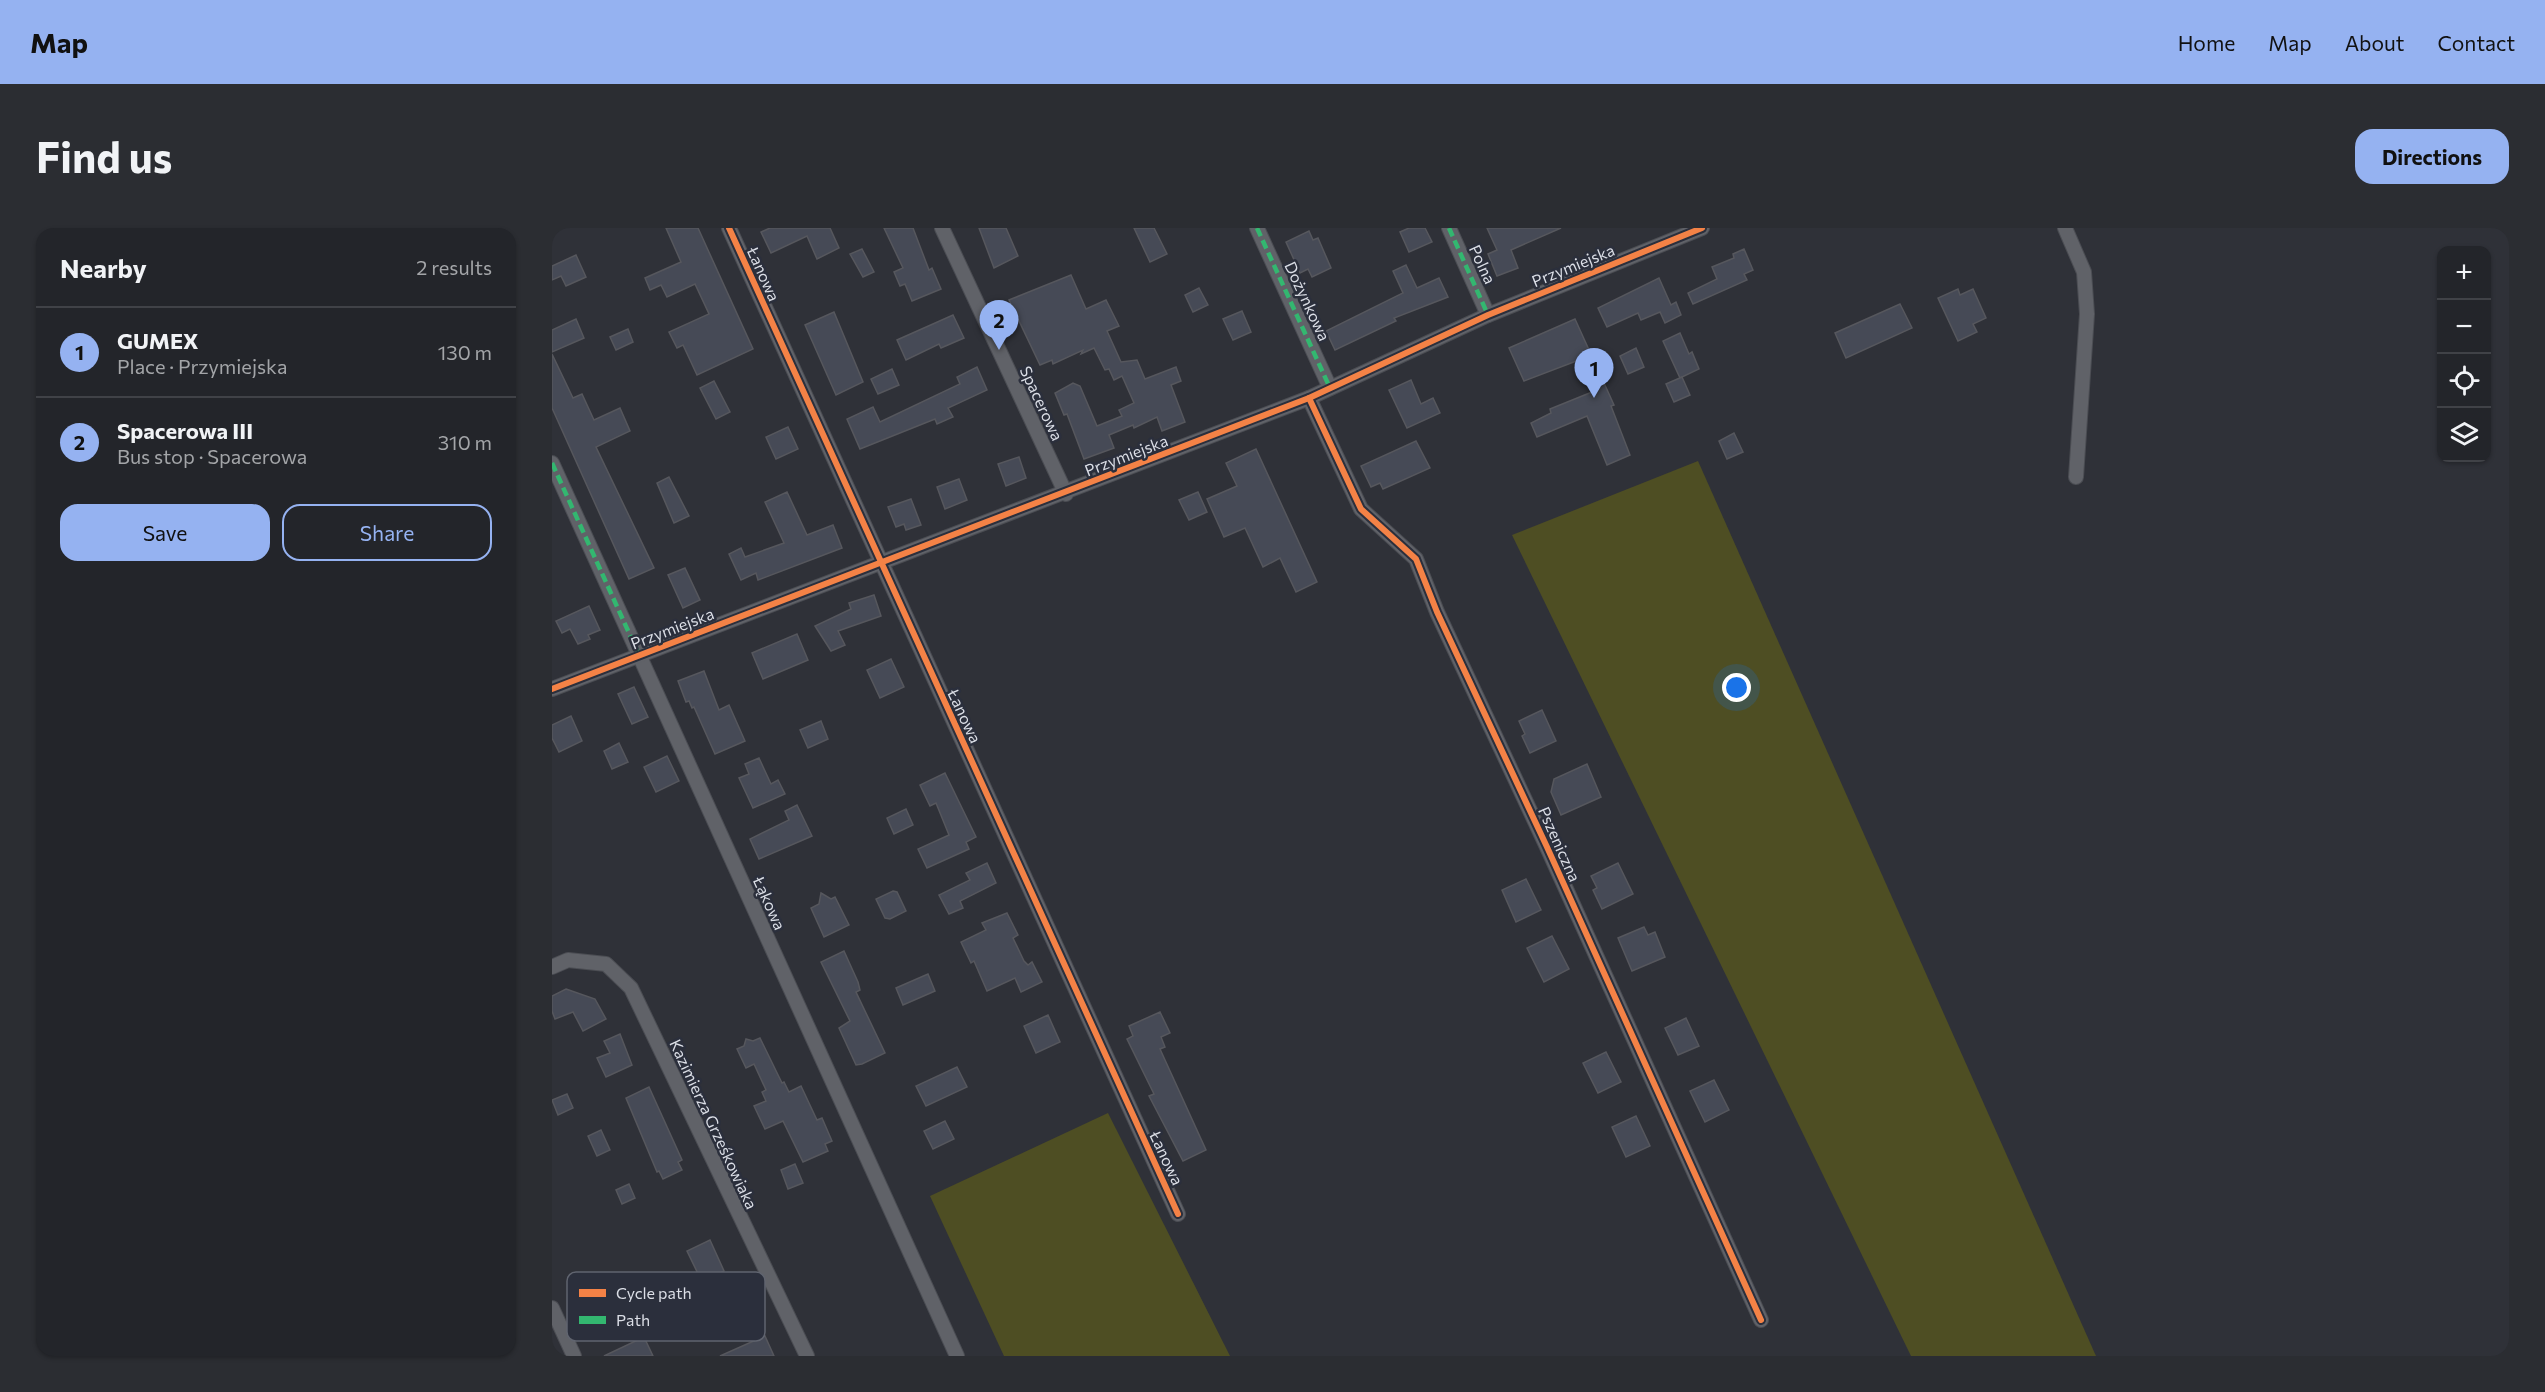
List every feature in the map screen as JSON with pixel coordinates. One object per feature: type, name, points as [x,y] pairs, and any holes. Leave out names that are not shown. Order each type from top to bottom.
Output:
[{"type":"street","name":"Łanowa","points":[[729,228],[1178,1214]]},
{"type":"street","name":"Spacerowa","points":[[942,228],[1066,494]]},
{"type":"street","name":"Dożynkowa","points":[[1257,228],[1330,388]]},
{"type":"street","name":"Polna","points":[[1449,228],[1488,315]]},
{"type":"street","name":"Przymiejska","points":[[552,689],[1066,494],[1309,398],[1488,315],[1677,232],[1702,228]]},
{"type":"street","points":[[2065,228],[2084,272],[2087,314],[2076,477]]},
{"type":"street","name":"Pszeniczna","points":[[1309,398],[1361,509],[1416,559],[1437,612],[1547,847],[1761,1320]]},
{"type":"street","name":"Łąkowa","points":[[552,463],[957,1356]]},
{"type":"street","name":"Kazimierza Grześkowiaka","points":[[552,967],[568,960],[606,964],[631,988],[807,1356]]},
{"type":"street","points":[[552,1308],[567,1341]]},
{"type":"street","points":[[567,1341],[574,1356]]},
{"type":"shaded area","points":[[1698,461],[2096,1356],[1911,1356],[1512,535]]},
{"type":"shaded area","points":[[1108,1113],[1230,1356],[1004,1356],[930,1196]]},
{"type":"building","points":[[666,228],[698,228],[753,349],[697,375],[683,345],[677,348],[669,332],[709,314],[695,284],[667,297],[661,285],[650,290],[645,278],[681,262]]},
{"type":"building","points":[[770,228],[830,228],[839,248],[817,259],[807,236],[771,253],[761,232]]},
{"type":"building","points":[[884,228],[913,228],[929,270],[932,268],[941,289],[912,301],[905,284],[900,286],[894,272],[903,268]]},
{"type":"building","points":[[979,228],[1006,228],[1018,256],[994,268]]},
{"type":"building","points":[[1134,228],[1154,228],[1167,254],[1150,262]]},
{"type":"building","points":[[1409,228],[1425,228],[1432,242],[1409,252],[1400,232]]},
{"type":"building","points":[[1487,228],[1561,228],[1511,250],[1518,268],[1497,276],[1488,254],[1497,250]]},
{"type":"building","points":[[1309,231],[1313,240],[1318,238],[1331,268],[1312,277],[1308,269],[1300,273],[1286,242]]},
{"type":"building","points":[[862,249],[874,272],[863,277],[850,254]]},
{"type":"building","points":[[1744,249],[1753,270],[1744,274],[1747,280],[1693,304],[1688,293],[1717,279],[1712,267],[1734,258],[1733,254]]},
{"type":"building","points":[[576,255],[586,277],[566,286],[561,276],[552,280],[552,266]]},
{"type":"building","points":[[1406,265],[1417,288],[1439,278],[1448,297],[1394,318],[1396,321],[1335,350],[1326,331],[1403,293],[1393,271]]},
{"type":"building","points":[[1071,275],[1086,309],[1106,300],[1119,326],[1107,331],[1121,362],[1137,360],[1145,379],[1176,367],[1181,381],[1171,385],[1185,422],[1162,431],[1157,417],[1134,428],[1133,425],[1109,435],[1114,448],[1084,459],[1067,414],[1064,415],[1055,393],[1073,383],[1080,386],[1097,426],[1122,416],[1119,410],[1134,403],[1122,376],[1114,380],[1109,369],[1105,370],[1094,348],[1081,354],[1083,350],[1053,364],[1052,360],[1040,365],[1009,300]]},
{"type":"building","points":[[1659,278],[1671,305],[1676,302],[1681,315],[1665,323],[1660,312],[1641,320],[1638,313],[1607,327],[1598,308]]},
{"type":"building","points":[[1199,288],[1208,305],[1193,312],[1185,295]]},
{"type":"building","points":[[1958,289],[1960,295],[1973,289],[1986,318],[1973,324],[1977,332],[1958,341],[1938,298]]},
{"type":"building","points":[[1900,304],[1912,328],[1846,358],[1835,333]]},
{"type":"building","points":[[1242,311],[1251,332],[1233,340],[1223,319]]},
{"type":"building","points":[[834,312],[863,382],[836,395],[805,325]]},
{"type":"building","points":[[953,315],[964,338],[941,348],[939,344],[906,360],[897,340]]},
{"type":"building","points":[[576,319],[584,338],[552,352],[552,330]]},
{"type":"building","points":[[1575,319],[1614,405],[1611,406],[1630,455],[1607,465],[1587,416],[1537,437],[1531,423],[1551,413],[1550,409],[1592,392],[1579,360],[1524,381],[1509,348]]},
{"type":"building","points":[[628,329],[633,342],[616,350],[610,337]]},
{"type":"building","points":[[1680,333],[1689,354],[1692,352],[1699,369],[1680,378],[1663,341]]},
{"type":"building","points":[[1636,348],[1644,367],[1628,374],[1620,356]]},
{"type":"building","points":[[552,354],[573,398],[582,394],[594,420],[620,408],[630,431],[596,447],[654,568],[629,579],[552,408]]},
{"type":"building","points":[[977,367],[987,390],[948,408],[953,417],[937,424],[935,419],[860,449],[847,419],[873,407],[880,422],[960,384],[957,377]]},
{"type":"building","points":[[892,369],[899,385],[878,394],[871,379]]},
{"type":"building","points":[[1682,377],[1690,395],[1674,402],[1666,384]]},
{"type":"building","points":[[1411,380],[1421,404],[1433,398],[1440,413],[1407,428],[1389,390]]},
{"type":"building","points":[[714,381],[730,412],[716,419],[700,388]]},
{"type":"building","points":[[788,427],[798,449],[776,459],[766,437]]},
{"type":"building","points":[[1734,433],[1743,452],[1727,459],[1719,441]]},
{"type":"building","points":[[1416,441],[1430,468],[1383,489],[1380,483],[1371,487],[1361,466]]},
{"type":"building","points":[[1256,449],[1317,582],[1296,592],[1280,558],[1263,567],[1245,528],[1224,537],[1207,499],[1237,486],[1226,463]]},
{"type":"building","points":[[1019,457],[1026,478],[1006,486],[998,464]]},
{"type":"building","points":[[669,477],[689,516],[674,523],[657,483]]},
{"type":"building","points":[[959,479],[967,500],[945,509],[937,487]]},
{"type":"building","points":[[787,492],[807,535],[833,525],[842,548],[758,580],[756,573],[741,580],[729,554],[741,548],[745,557],[784,543],[765,502]]},
{"type":"building","points":[[1198,492],[1207,512],[1189,520],[1179,500]]},
{"type":"building","points":[[911,499],[921,525],[906,530],[904,524],[896,527],[888,507]]},
{"type":"building","points":[[685,568],[700,600],[683,608],[668,575]]},
{"type":"building","points":[[874,595],[881,616],[838,631],[845,645],[831,651],[815,626],[851,609],[849,603]]},
{"type":"building","points":[[589,606],[600,630],[588,635],[590,639],[578,644],[570,629],[562,633],[556,621]]},
{"type":"building","points":[[797,634],[808,660],[763,679],[752,653]]},
{"type":"building","points":[[891,659],[904,687],[880,698],[867,670]]},
{"type":"building","points":[[704,671],[719,710],[729,705],[745,741],[715,754],[694,707],[692,708],[689,701],[686,702],[678,681]]},
{"type":"building","points":[[634,687],[648,717],[632,724],[618,694]]},
{"type":"building","points":[[1542,710],[1556,741],[1530,753],[1522,736],[1525,734],[1519,721]]},
{"type":"building","points":[[571,716],[582,741],[559,752],[552,738],[552,725]]},
{"type":"building","points":[[821,721],[828,739],[808,748],[800,730]]},
{"type":"building","points":[[619,743],[628,762],[612,769],[604,751]]},
{"type":"building","points":[[667,756],[679,781],[656,792],[644,767]]},
{"type":"building","points":[[759,758],[771,784],[778,780],[785,794],[753,808],[739,778],[749,774],[745,764]]},
{"type":"building","points":[[1587,764],[1601,797],[1561,815],[1551,792],[1554,779]]},
{"type":"building","points":[[945,773],[976,837],[966,842],[969,849],[927,868],[918,849],[949,835],[936,803],[930,806],[920,785]]},
{"type":"building","points":[[797,805],[812,836],[759,859],[750,839],[789,820],[785,811]]},
{"type":"building","points":[[906,809],[913,825],[894,834],[887,818]]},
{"type":"building","points":[[987,863],[996,883],[960,901],[963,908],[949,914],[939,895],[970,880],[966,873]]},
{"type":"building","points":[[1618,863],[1633,894],[1602,909],[1593,890],[1597,888],[1591,876]]},
{"type":"building","points":[[1526,879],[1541,910],[1516,922],[1502,890]]},
{"type":"building","points":[[893,891],[897,892],[906,911],[890,919],[885,918],[876,899]]},
{"type":"building","points":[[821,893],[831,899],[835,897],[849,925],[824,937],[811,908],[819,904]]},
{"type":"building","points":[[1007,913],[1018,935],[1013,938],[1024,961],[1028,965],[1032,962],[1042,982],[1021,992],[1015,978],[987,991],[974,961],[971,963],[961,942],[986,930],[982,923]]},
{"type":"building","points":[[1644,927],[1648,935],[1655,932],[1665,957],[1632,971],[1618,938]]},
{"type":"building","points":[[1552,936],[1569,969],[1544,982],[1527,948]]},
{"type":"building","points":[[844,951],[858,982],[860,990],[856,992],[885,1053],[856,1065],[839,1028],[850,1021],[821,962]]},
{"type":"building","points":[[928,974],[935,991],[903,1005],[896,988]]},
{"type":"building","points":[[566,989],[595,999],[606,1019],[583,1031],[573,1012],[555,1019],[552,1011],[552,996]]},
{"type":"building","points":[[1160,1012],[1170,1033],[1161,1037],[1165,1047],[1160,1049],[1206,1150],[1183,1161],[1149,1096],[1154,1094],[1127,1039],[1133,1036],[1129,1026]]},
{"type":"building","points":[[1048,1015],[1060,1042],[1036,1053],[1024,1026]]},
{"type":"building","points":[[1686,1018],[1699,1046],[1678,1055],[1665,1028]]},
{"type":"building","points":[[620,1034],[632,1065],[606,1077],[597,1058],[610,1053],[604,1041]]},
{"type":"building","points":[[760,1038],[782,1083],[784,1082],[789,1092],[801,1086],[817,1120],[822,1118],[832,1141],[825,1144],[828,1151],[803,1162],[783,1121],[765,1129],[754,1106],[766,1101],[762,1092],[766,1090],[754,1064],[746,1068],[737,1049],[744,1046],[746,1039],[753,1041]]},
{"type":"building","points":[[1606,1052],[1621,1082],[1598,1093],[1583,1063]]},
{"type":"building","points":[[957,1067],[967,1087],[926,1106],[916,1086]]},
{"type":"building","points":[[1714,1080],[1729,1110],[1705,1122],[1690,1091]]},
{"type":"building","points":[[649,1087],[682,1160],[678,1162],[682,1170],[663,1179],[659,1171],[657,1172],[626,1098]]},
{"type":"building","points":[[567,1094],[573,1108],[558,1115],[552,1100]]},
{"type":"building","points":[[1636,1116],[1650,1146],[1626,1157],[1612,1127]]},
{"type":"building","points":[[945,1121],[954,1139],[933,1149],[924,1131]]},
{"type":"building","points":[[601,1130],[610,1150],[597,1156],[588,1136]]},
{"type":"building","points":[[795,1164],[803,1183],[788,1189],[781,1170]]},
{"type":"building","points":[[629,1184],[635,1198],[622,1204],[616,1190]]},
{"type":"building","points":[[710,1240],[724,1271],[697,1272],[687,1251]]},
{"type":"building","points":[[765,1336],[774,1356],[720,1356],[754,1341],[765,1341]]},
{"type":"building","points":[[636,1341],[646,1341],[653,1356],[604,1356]]},
{"type":"marked path","points":[[1257,228],[1330,388]]},
{"type":"marked path","points":[[1449,228],[1488,315]]},
{"type":"marked path","points":[[552,463],[639,655]]},
{"type":"cycle path","points":[[729,228],[1178,1214]]},
{"type":"cycle path","points":[[552,689],[1309,398],[1488,315],[1702,228]]},
{"type":"cycle path","points":[[1309,398],[1361,509],[1416,559],[1437,612],[1547,847],[1761,1320]]},
{"type":"place","name":"Spacerowa III","points":[[999,350]]},
{"type":"place","name":"GUMEX","points":[[1594,398]]}]
